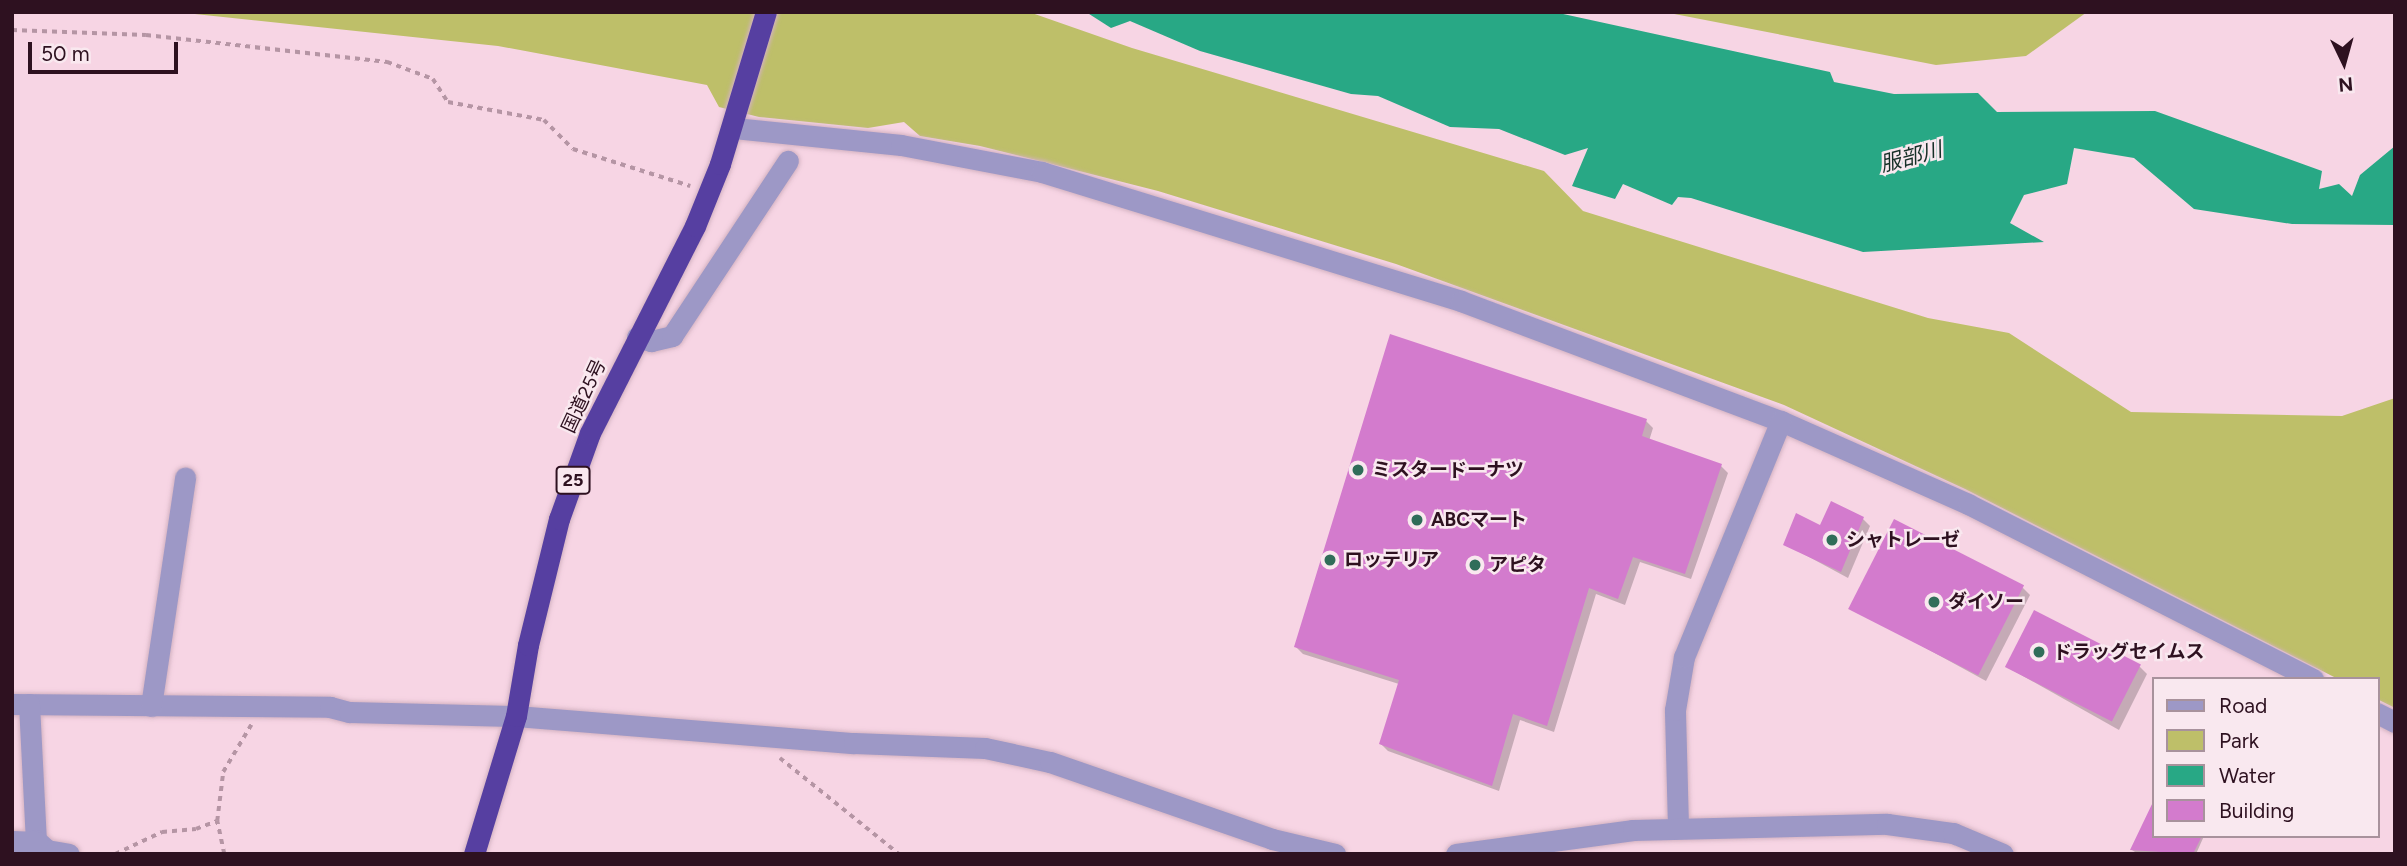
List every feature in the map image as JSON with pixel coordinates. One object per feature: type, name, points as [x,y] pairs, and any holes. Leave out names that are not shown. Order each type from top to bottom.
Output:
[{"type":"highway","name":"国道25号","points":[[474,854],[516,716],[528,645],[559,519],[590,433],[708,193],[734,128],[766,12]]},
{"type":"street","points":[[734,128],[901,145],[1081,183],[1461,301],[1781,421],[1980,510],[2309,677]]},
{"type":"street","points":[[637,337],[651,341],[673,336],[788,161]]},
{"type":"street","points":[[1678,827],[1675,710],[1684,657],[1781,421]]},
{"type":"street","points":[[151,706],[185,478]]},
{"type":"street","points":[[37,842],[21,704],[263,707],[516,716],[766,737],[951,745],[1021,755],[1086,773],[1272,839],[1335,854]]},
{"type":"street","points":[[2379,714],[2395,722]]},
{"type":"street","points":[[1456,854],[1589,834],[1678,827],[1909,825],[1953,832],[2003,854]]},
{"type":"street","points":[[12,841],[37,842],[47,850],[69,854]]},
{"type":"path","points":[[12,30],[146,35],[387,62],[433,79],[449,102],[544,120],[573,149],[708,193]]},
{"type":"path","points":[[224,854],[217,821],[223,772],[263,707]]},
{"type":"path","points":[[766,737],[768,748],[898,854]]},
{"type":"path","points":[[116,854],[162,832],[196,829],[217,821]]},
{"type":"green space","points":[[176,12],[1029,12],[1132,48],[1544,171],[1583,211],[1928,318],[2009,333],[2131,412],[2342,416],[2395,398],[2395,708],[2379,700],[2379,677],[2334,677],[1965,489],[1784,405],[1396,264],[1158,191],[980,146],[920,136],[904,122],[868,128],[759,117],[719,107],[707,85],[498,46]]},
{"type":"green space","points":[[1664,12],[2087,12],[2026,56],[1936,65]]},
{"type":"water","name":"服部川","points":[[1086,12],[1554,12],[1830,72],[1834,82],[1894,94],[1978,93],[1997,112],[2155,111],[2322,171],[2319,189],[2339,184],[2352,196],[2360,175],[2395,146],[2395,225],[2292,224],[2194,209],[2134,158],[2074,148],[2067,184],[2024,195],[2010,223],[2044,242],[1863,252],[1691,198],[1678,197],[1672,205],[1623,184],[1615,199],[1572,186],[1588,148],[1565,155],[1499,129],[1450,127],[1378,96],[1351,94],[1200,51],[1130,21],[1111,28]]},
{"type":"building","name":"アピタ","points":[[1390,334],[1647,419],[1642,436],[1722,464],[1685,574],[1633,557],[1618,599],[1589,588],[1547,726],[1513,714],[1492,786],[1379,744],[1399,680],[1294,647]]},
{"type":"building","points":[[1831,501],[1864,517],[1841,572],[1783,545],[1796,513],[1820,525]]},
{"type":"building","points":[[1894,519],[2024,585],[1978,675],[1848,609]]},
{"type":"building","points":[[2034,610],[2141,664],[2112,722],[2005,667]]},
{"type":"building","points":[[2152,804],[2152,838],[2201,838],[2193,854],[2130,850]]},
{"type":"place","name":"ミスタードーナツ","points":[[1358,470]]},
{"type":"place","name":"ABCマート","points":[[1417,520]]},
{"type":"place","name":"シャトレーゼ","points":[[1832,540]]},
{"type":"place","name":"ロッテリア","points":[[1330,560]]},
{"type":"place","name":"アピタ","points":[[1475,565]]},
{"type":"place","name":"ダイソー","points":[[1934,602]]},
{"type":"place","name":"ドラッグセイムス","points":[[2039,652]]}]
